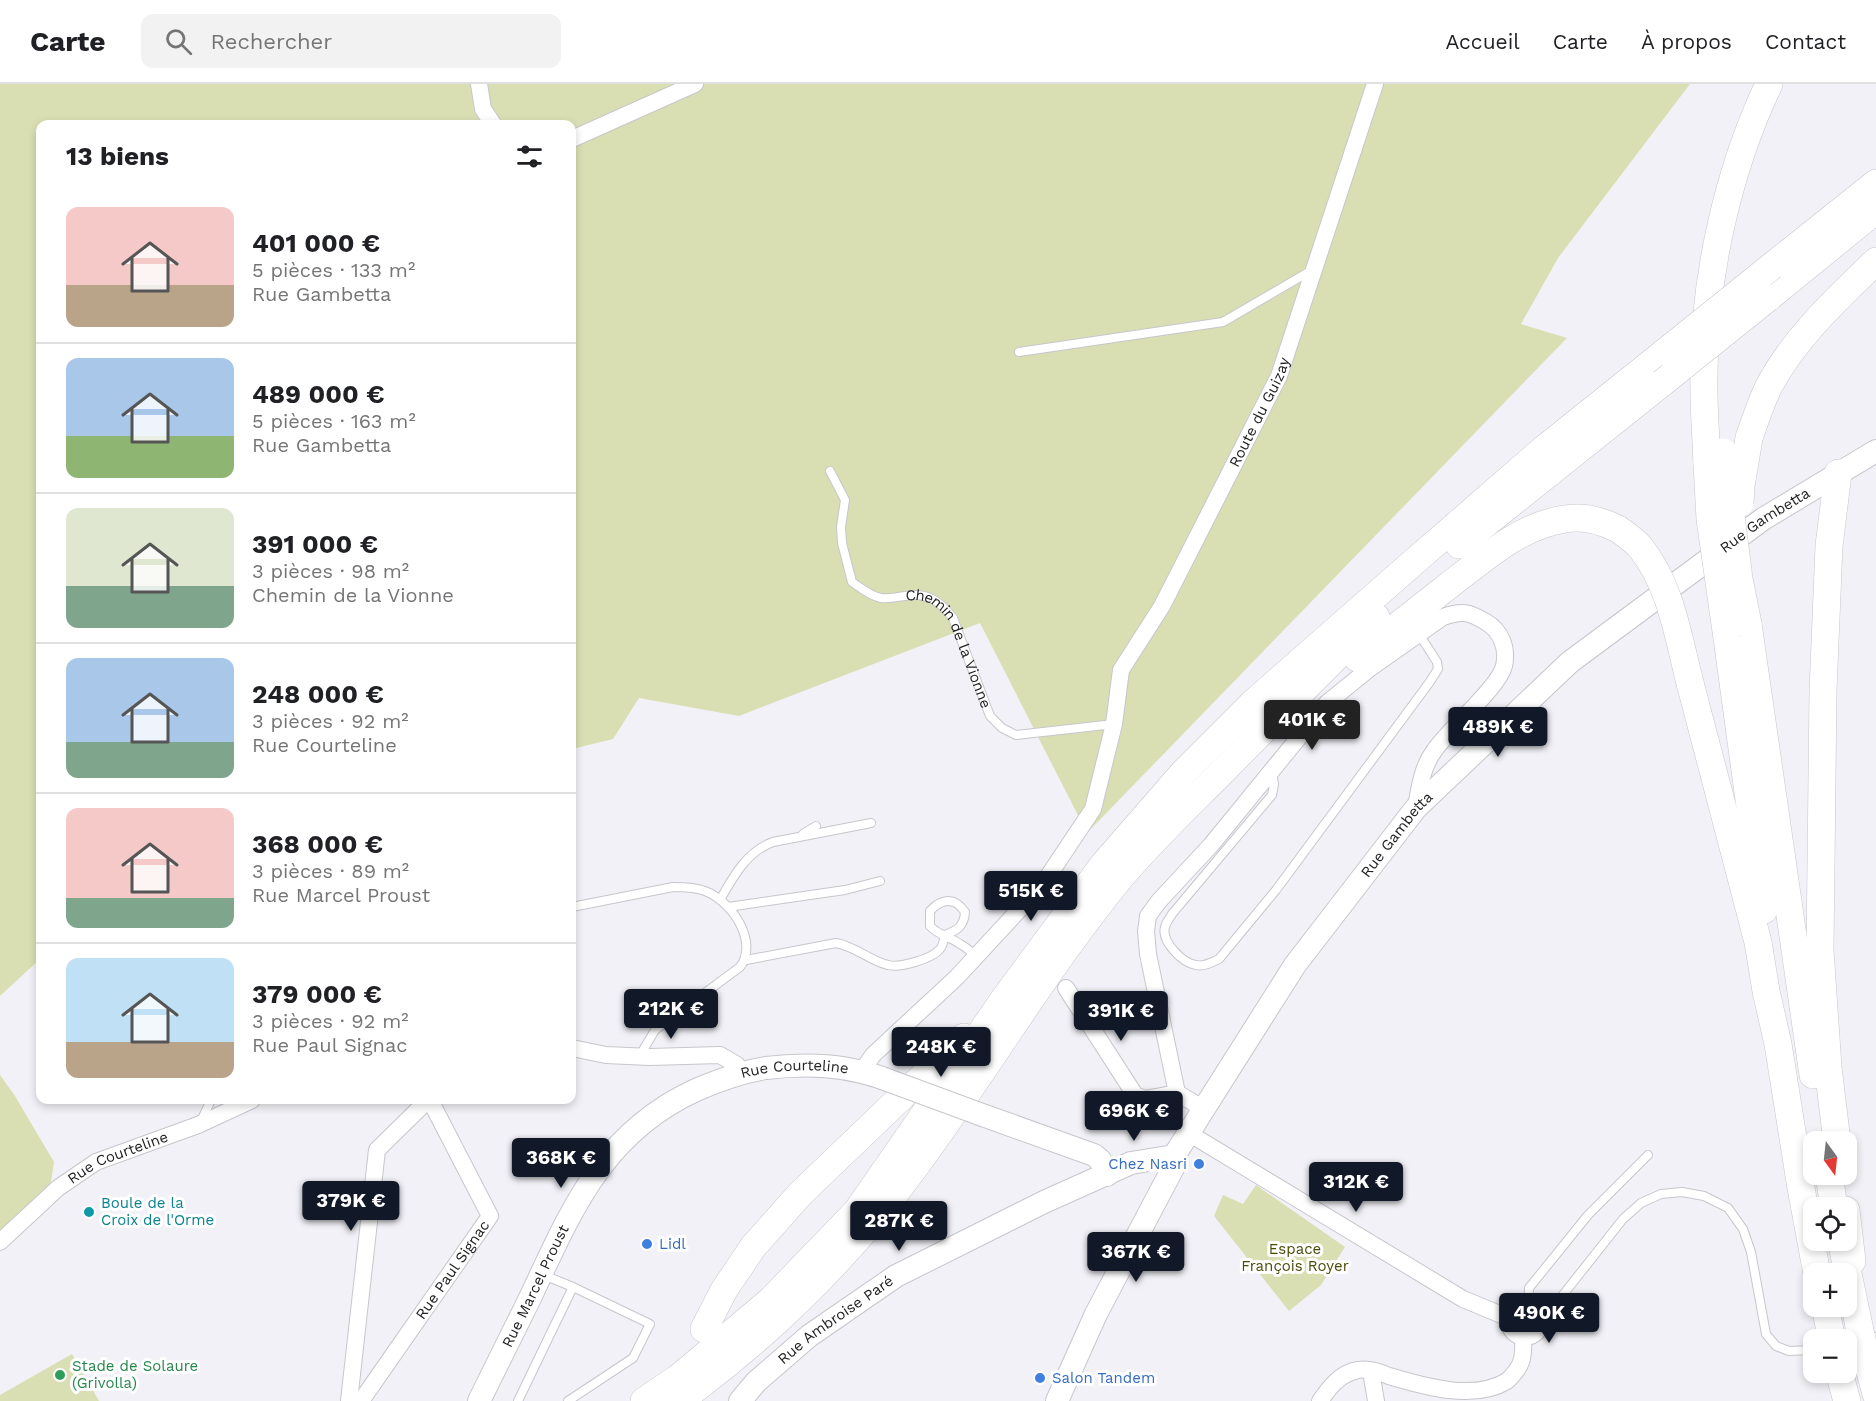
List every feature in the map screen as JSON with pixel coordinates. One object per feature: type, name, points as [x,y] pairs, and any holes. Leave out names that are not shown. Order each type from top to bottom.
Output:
[{"type":"highway","points":[[1769,84],[1751,121],[1726,208],[1715,259],[1706,331],[1704,372],[1715,458],[1739,579],[1740,623],[1775,987],[1778,1044]]},
{"type":"highway","points":[[1715,458],[1724,316],[1733,254],[1741,213],[1767,126],[1783,84]]},
{"type":"highway","points":[[1821,228],[1876,166]]},
{"type":"highway","points":[[644,1401],[678,1378],[770,1301],[857,1211],[1004,999],[1103,864],[1183,773],[1253,704],[1545,448],[1876,183]]},
{"type":"highway","points":[[679,1401],[781,1317],[870,1223],[915,1168],[1065,950],[1122,876],[1189,805],[1400,594],[1440,559],[1876,210]]},
{"type":"highway","points":[[1821,1131],[1740,623],[1748,588],[1740,513],[1740,486],[1749,438],[1769,387],[1784,361],[1826,311],[1876,261]]},
{"type":"highway","points":[[1836,1131],[1828,1067],[1820,951],[1823,691],[1829,546],[1838,473]]},
{"type":"highway","points":[[1189,805],[1382,637],[1488,556],[1542,525],[1565,519],[1583,518],[1604,522],[1618,529],[1639,545],[1669,597],[1758,942],[1778,1044],[1815,1263]]},
{"type":"highway","points":[[704,1329],[724,1290],[753,1247],[800,1194],[1004,999]]},
{"type":"highway","points":[[1857,1360],[1876,1394]]},
{"type":"highway","points":[[1842,1383],[1847,1401]]},
{"type":"main road","name":"Rue Gambetta","points":[[1057,1401],[1096,1314],[1173,1168],[1174,1156],[1296,965],[1416,808],[1570,662],[1764,519],[1876,451]]},
{"type":"main road","name":"Rue Courteline","points":[[741,1073],[807,1064],[872,1075],[1094,1155],[1100,1160],[1107,1175]]},
{"type":"main road","name":"Rue Marcel Proust","points":[[479,1401],[567,1220],[606,1160],[627,1135],[677,1099],[741,1073]]},
{"type":"main road","name":"Rue Ambroise Paré","points":[[740,1401],[756,1382],[809,1336],[896,1276],[1044,1202],[1131,1163],[1174,1156]]},
{"type":"street","points":[[479,84],[483,109],[490,120]]},
{"type":"street","points":[[576,137],[695,84]]},
{"type":"street","name":"Route du Guizay","points":[[872,1075],[873,1055],[957,977],[1043,884],[1093,809],[1114,724],[1121,670],[1162,606],[1279,375],[1375,84]]},
{"type":"street","points":[[1177,1093],[1148,954],[1146,931],[1148,916],[1211,845],[1327,703],[1369,669],[1443,617],[1465,612],[1492,626],[1503,639],[1504,667],[1495,681],[1433,752],[1420,781],[1416,808]]},
{"type":"street","points":[[1066,988],[1135,1095],[1145,1099],[1177,1093],[1204,1109]]},
{"type":"street","name":"Rue Courteline","points":[[576,1049],[606,1055],[639,1057],[720,1055],[736,1065],[741,1073]]},
{"type":"street","name":"Rue Courteline","points":[[0,1242],[58,1188],[96,1162],[198,1125],[243,1104]]},
{"type":"street","name":"Rue Paul Signac","points":[[349,1401],[377,1150],[425,1104]]},
{"type":"street","name":"Rue Paul Signac","points":[[361,1401],[490,1216],[431,1104]]},
{"type":"street","points":[[1190,1134],[1463,1299],[1509,1318]]},
{"type":"street","points":[[1527,1305],[1536,1309],[1541,1322],[1537,1332],[1523,1336],[1514,1332],[1509,1318],[1514,1309],[1527,1305]]},
{"type":"street","points":[[1320,1401],[1330,1387],[1343,1376],[1357,1370],[1371,1371],[1455,1396],[1481,1396],[1500,1388],[1518,1371],[1524,1355],[1523,1336]]},
{"type":"street","points":[[1371,1371],[1376,1401]]},
{"type":"lane","points":[[1019,352],[1223,322],[1315,268]]},
{"type":"lane","name":"Chemin de la Vionne","points":[[830,471],[845,500],[841,527],[842,543],[852,582],[873,596],[892,598],[920,594],[945,608],[953,618],[990,716],[1002,728],[1016,735],[1114,724]]},
{"type":"lane","points":[[1272,772],[1274,784],[1272,795],[1172,914],[1165,927],[1169,945],[1186,961],[1196,965],[1206,965],[1219,959],[1276,890],[1429,682],[1438,669],[1437,662],[1419,634]]},
{"type":"lane","points":[[720,900],[740,868],[763,846],[871,823]]},
{"type":"lane","points":[[797,837],[816,826]]},
{"type":"lane","points":[[728,907],[845,890],[880,881]]},
{"type":"lane","points":[[576,906],[673,887],[705,890],[728,907],[740,923],[744,935],[746,960]]},
{"type":"lane","points":[[639,1057],[655,1030],[740,967],[746,960],[836,943],[848,945],[887,965],[900,965],[927,958],[940,949],[945,935],[958,930],[964,921],[966,912],[960,904],[943,901],[930,911],[930,926],[936,932],[945,935],[976,956]]},
{"type":"lane","points":[[198,1125],[209,1104]]},
{"type":"lane","points":[[1527,1305],[1529,1288],[1588,1215],[1648,1155]]},
{"type":"lane","points":[[1085,1314],[1153,1187],[1174,1156]]},
{"type":"lane","points":[[1541,1317],[1551,1310],[1623,1219],[1641,1203],[1661,1194],[1682,1192],[1704,1196],[1728,1208],[1743,1229],[1751,1252],[1766,1334],[1776,1346],[1789,1351],[1803,1348]]},
{"type":"lane","points":[[541,1274],[650,1324],[633,1358],[568,1401]]},
{"type":"lane","points":[[518,1401],[573,1287]]},
{"type":"green space","points":[[0,84],[1690,84],[1558,258],[1521,324],[1567,338],[1087,833],[980,623],[739,716],[639,698],[613,739],[576,748],[576,120],[36,120],[36,963],[0,996]]},
{"type":"green space","points":[[0,1075],[54,1162],[50,1187],[0,1232]]},
{"type":"green space","name":"Espace François Royer","points":[[1256,1185],[1345,1247],[1321,1285],[1289,1311],[1214,1216],[1223,1195],[1243,1204]]},
{"type":"green space","name":"Stade de Solaure (Grivolla)","points":[[72,1354],[99,1401],[0,1401],[0,1395]]},
{"type":"place","name":"Chez Nasri","points":[[1199,1164]]},
{"type":"place","name":"Boule de la Croix de l'Orme","points":[[89,1212]]},
{"type":"place","name":"Lidl","points":[[647,1244]]},
{"type":"place","name":"Stade de Solaure (Grivolla)","points":[[60,1375]]},
{"type":"place","name":"Salon Tandem","points":[[1040,1378]]}]
